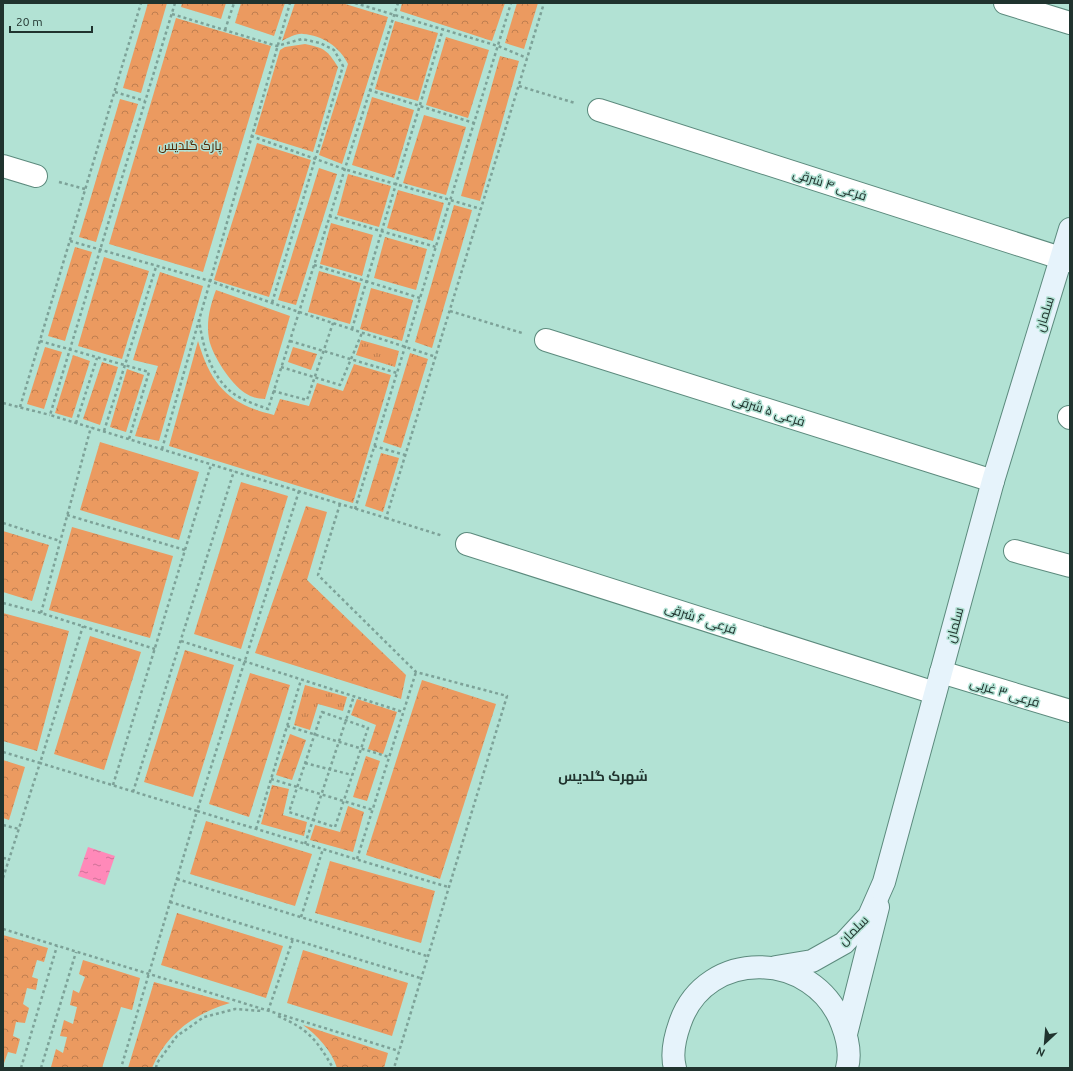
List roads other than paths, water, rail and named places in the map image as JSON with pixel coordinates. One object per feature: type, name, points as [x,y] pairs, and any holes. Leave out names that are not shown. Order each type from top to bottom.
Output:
[{"type":"street","points":[[1005,3],[1070,23]]},
{"type":"street","name":"فرعی ۴ شرقی","points":[[598,110],[1066,260]]},
{"type":"street","points":[[3,166],[36,176]]},
{"type":"street","name":"سلمان","points":[[776,967],[812,960],[844,943],[869,916],[884,882],[993,481],[1066,260],[1070,229]]},
{"type":"street","name":"فرعی ۵ شرقی","points":[[546,340],[993,481]]},
{"type":"street","name":"فرعی ۶ شرقی","points":[[467,544],[938,683]]},
{"type":"street","points":[[1016,551],[1070,566]]},
{"type":"street","name":"فرعی ۳ غربی","points":[[938,683],[1070,711]]},
{"type":"street","points":[[846,1034],[884,882]]},
{"type":"street","points":[[664,1068],[684,1012],[700,990],[722,975],[748,967],[776,967],[800,976],[821,990],[837,1010],[846,1034],[847,1068]]},
{"type":"street","points":[[675,1038],[675,1068]]},
{"type":"water","points":[[88,847],[115,856],[105,885],[78,876]]},
{"type":"district","name":"شهرک گلدیس","points":[[603,776]]},
{"type":"park label","name":"پارک گلدیس","points":[[190,145]]}]
